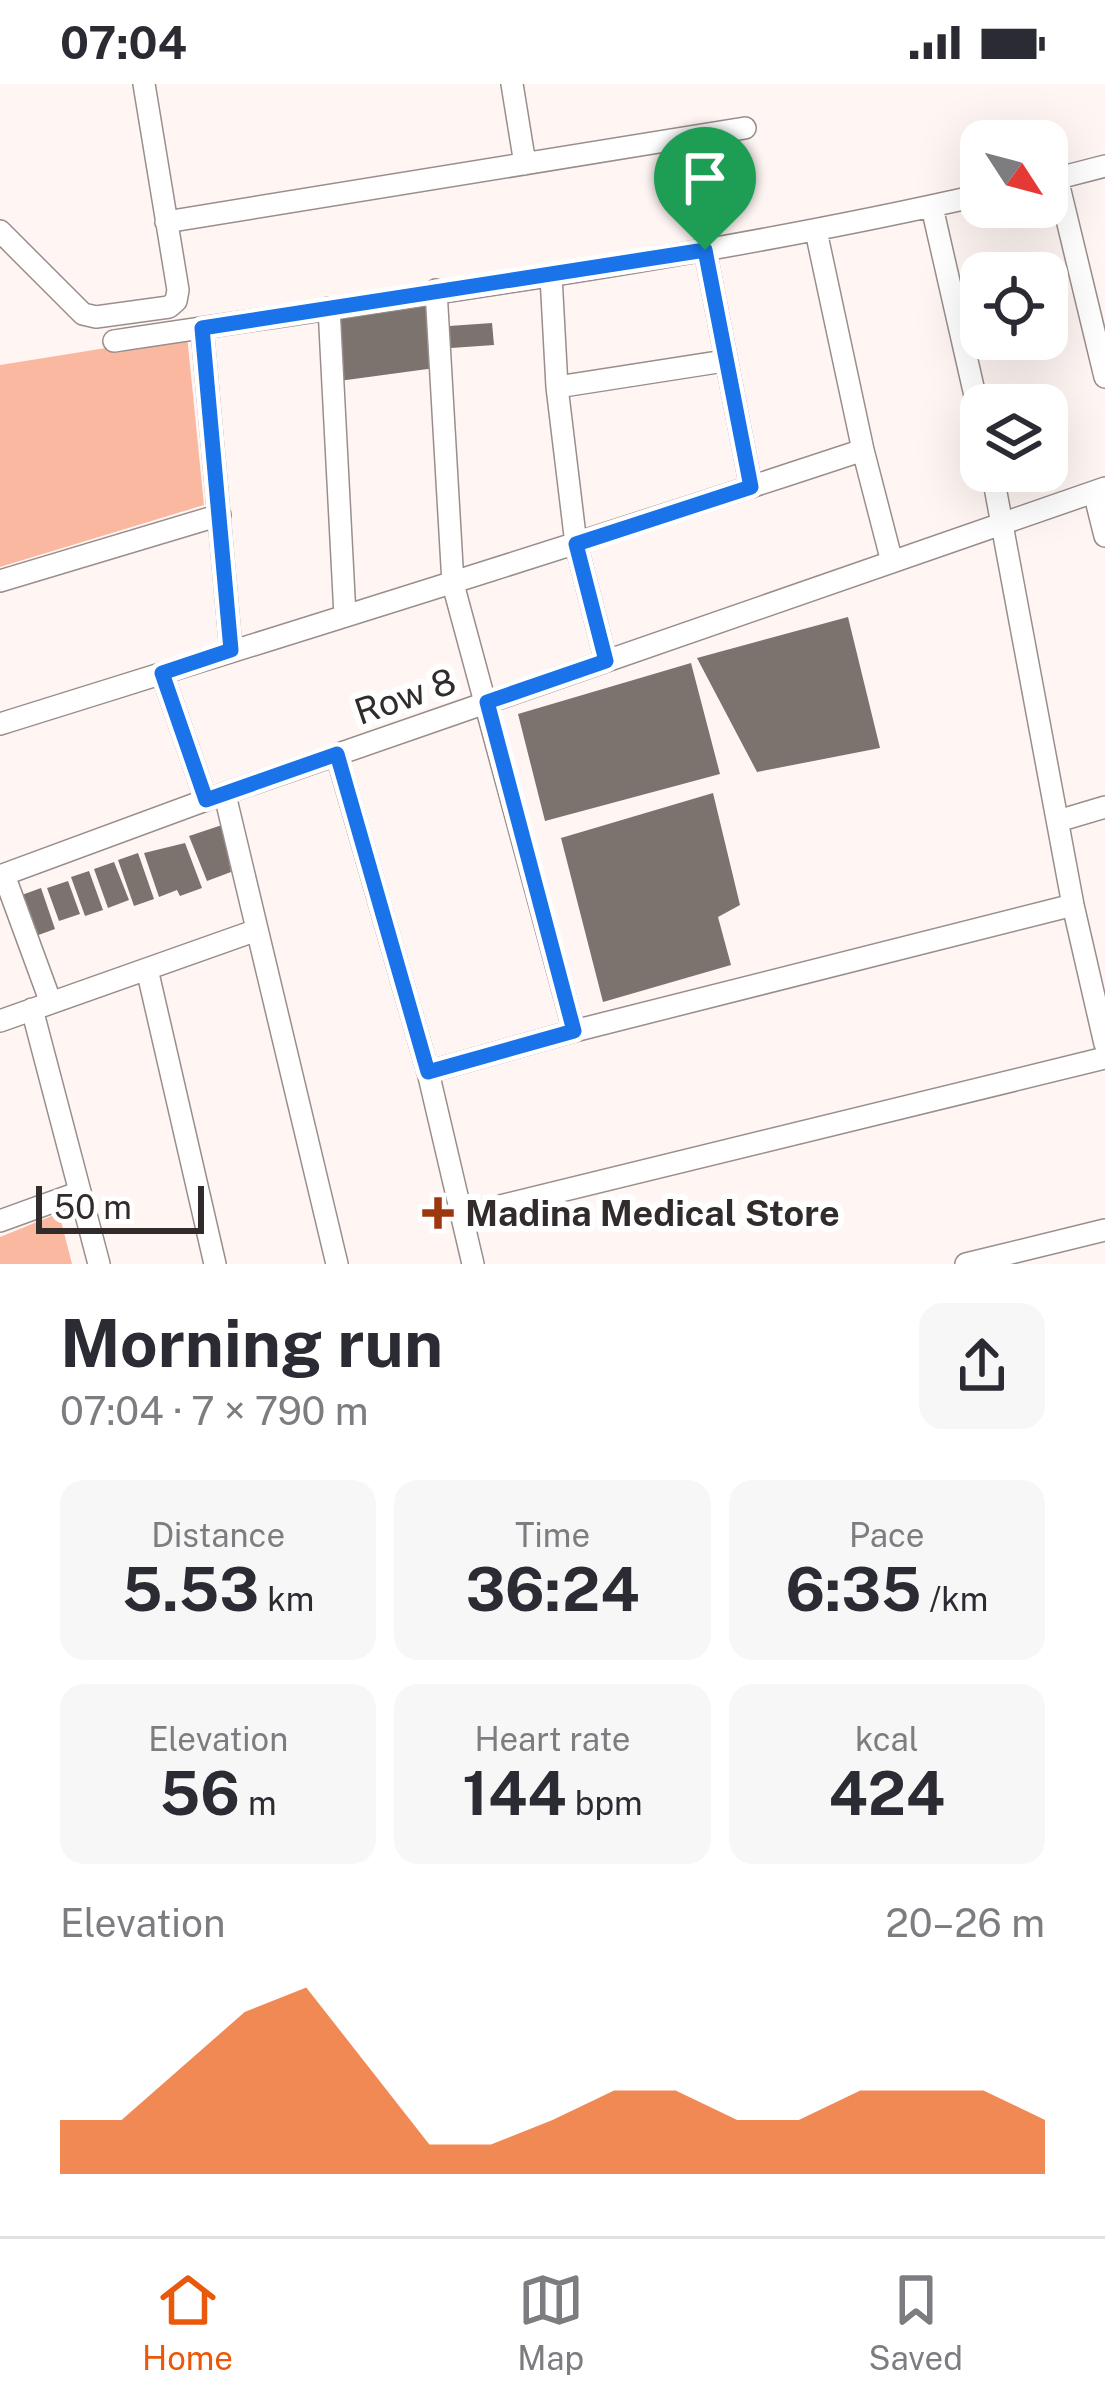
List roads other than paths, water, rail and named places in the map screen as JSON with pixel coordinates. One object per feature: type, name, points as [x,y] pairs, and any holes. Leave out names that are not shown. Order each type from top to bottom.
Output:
[{"type":"street","points":[[0,231],[83,314],[96,317],[169,307],[176,301],[144,84]]},
{"type":"street","points":[[512,84],[525,164]]},
{"type":"street","points":[[166,222],[745,128]]},
{"type":"street","points":[[1068,176],[1105,166]]},
{"type":"street","points":[[114,341],[551,276],[816,231],[960,200]]},
{"type":"street","points":[[932,206],[972,384]]},
{"type":"street","points":[[1065,228],[1105,376]]},
{"type":"street","points":[[816,231],[892,562]]},
{"type":"street","points":[[705,250],[751,487]]},
{"type":"street","points":[[551,276],[557,387],[576,544],[606,661]]},
{"type":"street","points":[[436,290],[453,584],[574,1031]]},
{"type":"street","points":[[329,308],[345,616]]},
{"type":"street","points":[[202,328],[231,650]]},
{"type":"street","points":[[557,387],[724,361]]},
{"type":"street","points":[[0,724],[453,584],[863,450]]},
{"type":"street","points":[[1100,490],[1105,536]]},
{"type":"street","name":"Row 8","points":[[2,875],[1100,490]]},
{"type":"street","points":[[997,492],[1073,905],[1105,1045]]},
{"type":"street","points":[[0,581],[220,515]]},
{"type":"street","points":[[162,673],[215,798],[257,929],[337,1264]]},
{"type":"street","points":[[337,754],[428,1072],[473,1264]]},
{"type":"street","points":[[1058,821],[1105,807]]},
{"type":"street","points":[[2,875],[41,1006],[99,1264]]},
{"type":"street","points":[[428,1072],[1073,905]]},
{"type":"street","points":[[0,1021],[257,929]]},
{"type":"street","points":[[146,969],[214,1264]]},
{"type":"street","points":[[463,1215],[1105,1058]]},
{"type":"street","points":[[0,1221],[80,1192]]},
{"type":"street","points":[[966,1264],[1105,1230]]},
{"type":"place","name":"Madina Medical Store","points":[[438,1213]]}]
